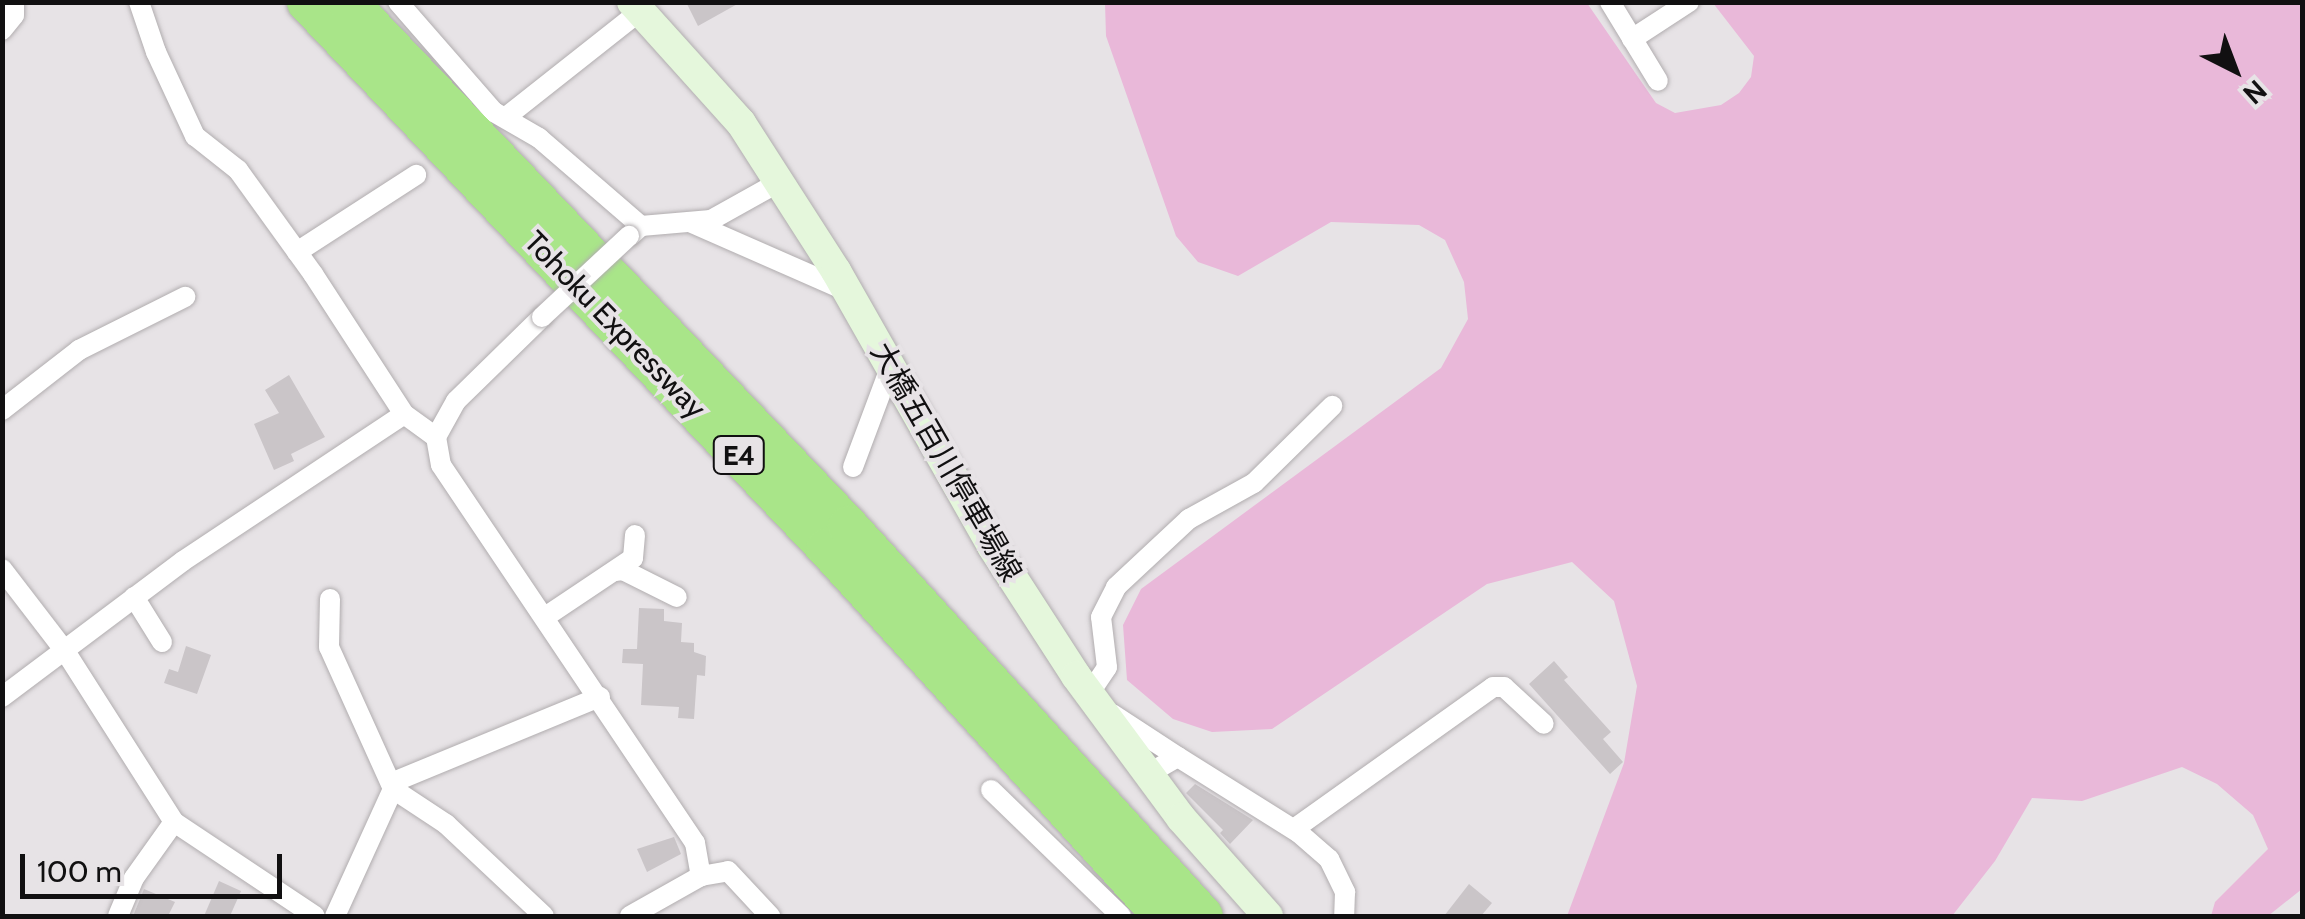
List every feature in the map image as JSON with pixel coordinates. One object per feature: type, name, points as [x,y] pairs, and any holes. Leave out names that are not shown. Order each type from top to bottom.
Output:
[{"type":"highway","name":"Tohoku Expressway","points":[[307,2],[827,548],[1163,916]]},
{"type":"highway","name":"Tohoku Expressway","points":[[348,2],[848,526],[1203,916]]},
{"type":"main road","name":"大橋五百川停車場線","points":[[636,7],[741,123],[847,291],[992,546],[1094,700],[1148,774],[1268,916]]},
{"type":"street","points":[[2,30],[14,16],[14,2]]},
{"type":"street","points":[[140,2],[156,52],[195,136],[238,170],[298,252],[404,414],[436,437]]},
{"type":"street","points":[[398,2],[487,104],[539,138],[635,231]]},
{"type":"street","points":[[1610,2],[1658,81]]},
{"type":"street","points":[[1632,40],[1689,2]]},
{"type":"street","points":[[506,117],[636,7]]},
{"type":"street","points":[[298,252],[416,175]]},
{"type":"street","points":[[701,876],[694,844],[600,698],[441,466],[436,437],[456,401],[635,231],[712,220],[781,181]]},
{"type":"street","points":[[690,222],[847,291]]},
{"type":"street","points":[[2,410],[80,350],[185,297]]},
{"type":"street","points":[[854,466],[890,368]]},
{"type":"street","points":[[1332,406],[1254,484],[1189,518],[1116,587],[1101,618],[1107,667],[1094,700],[1294,829],[1329,859],[1346,892],[1344,916]]},
{"type":"street","points":[[2,697],[134,598],[404,414]]},
{"type":"street","points":[[545,617],[632,558],[636,535]]},
{"type":"street","points":[[2,569],[65,652],[174,822],[315,916]]},
{"type":"street","points":[[615,571],[623,570],[677,597]]},
{"type":"street","points":[[134,598],[162,642]]},
{"type":"street","points":[[330,599],[329,648],[392,786],[446,824],[544,916]]},
{"type":"street","points":[[1294,829],[1493,687],[1504,687],[1544,724]]},
{"type":"street","points":[[335,916],[392,786],[600,698]]},
{"type":"street","points":[[1148,774],[1178,757]]},
{"type":"street","points":[[991,790],[1122,916]]},
{"type":"street","points":[[118,916],[134,878],[174,822]]},
{"type":"street","points":[[630,916],[701,876],[728,871],[770,916]]},
{"type":"shaded area","points":[[1105,3],[1587,3],[1656,103],[1675,113],[1721,105],[1739,93],[1751,77],[1754,56],[1713,3],[2302,3],[2302,889],[2268,916],[2211,916],[2215,902],[2268,849],[2253,815],[2217,784],[2182,767],[2082,801],[2032,798],[1995,861],[1952,916],[1567,916],[1624,763],[1637,686],[1614,601],[1572,562],[1487,584],[1272,729],[1212,732],[1173,719],[1127,680],[1123,625],[1141,589],[1441,368],[1468,319],[1464,282],[1445,240],[1419,225],[1331,222],[1238,276],[1198,262],[1176,236],[1106,36]]},
{"type":"building","points":[[686,2],[741,2],[698,26]]},
{"type":"building","points":[[289,375],[325,437],[291,454],[294,461],[274,470],[254,424],[279,413],[265,390]]},
{"type":"building","points":[[639,608],[664,609],[664,621],[682,623],[681,642],[694,643],[694,652],[706,656],[705,676],[697,675],[694,719],[678,718],[679,707],[641,705],[643,664],[622,663],[623,649],[637,649]]},
{"type":"building","points":[[186,646],[211,655],[197,694],[164,683],[169,669],[178,672]]},
{"type":"building","points":[[1554,661],[1568,677],[1564,680],[1611,732],[1603,739],[1623,762],[1610,774],[1529,684]]},
{"type":"building","points":[[1195,784],[1253,820],[1230,844],[1220,833],[1223,830],[1186,793]]},
{"type":"building","points":[[674,837],[681,854],[647,872],[637,849]]},
{"type":"building","points":[[219,881],[241,891],[230,916],[204,916]]},
{"type":"building","points":[[1469,884],[1492,903],[1481,916],[1444,916]]},
{"type":"building","points":[[144,889],[175,902],[168,916],[133,916]]}]
